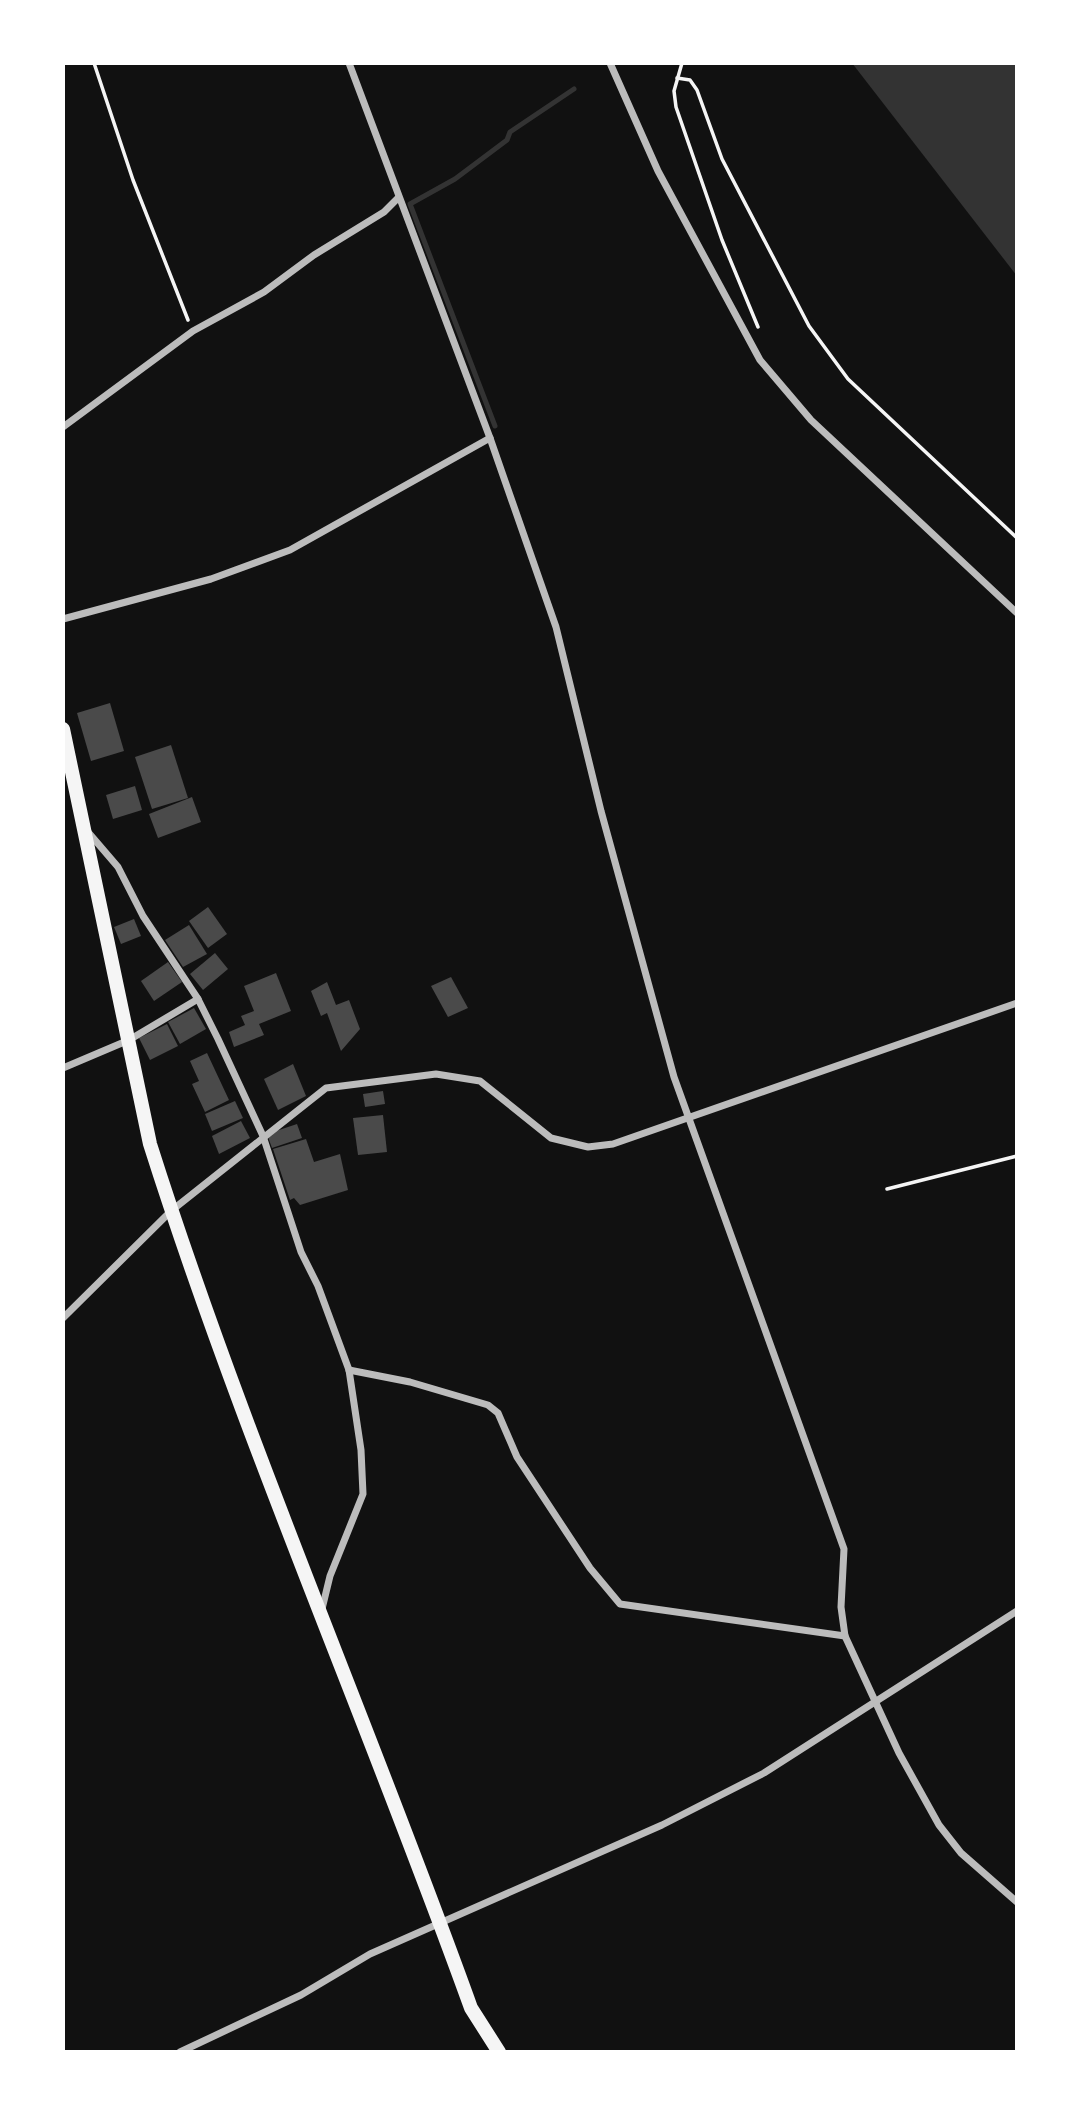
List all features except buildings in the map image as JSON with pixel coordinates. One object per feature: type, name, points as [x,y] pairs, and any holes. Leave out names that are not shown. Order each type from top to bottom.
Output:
[{"type":"main road","points":[[63,729],[150,1144],[171,1211],[284,1520],[441,1923],[471,2008],[499,2052]]},
{"type":"street","points":[[349,63],[490,438],[556,627],[636,942],[689,1119],[844,1549],[841,1607],[845,1636],[875,1704],[939,1825],[961,1853],[1017,1902]]},
{"type":"street","points":[[610,63],[664,183],[753,348],[811,421],[1017,613]]},
{"type":"street","points":[[63,427],[193,331],[264,292],[314,255],[384,212],[398,198]]},
{"type":"street","points":[[63,619],[211,579],[290,550],[490,438]]},
{"type":"street","points":[[85,829],[118,867],[143,916],[198,999],[263,1136],[300,1252],[318,1286],[349,1370],[361,1450],[363,1494],[330,1576],[321,1611]]},
{"type":"street","points":[[63,1068],[129,1040],[198,999]]},
{"type":"street","points":[[63,1318],[171,1211],[326,1088],[436,1074],[480,1081],[551,1138],[588,1147],[613,1144],[1017,1003]]},
{"type":"street","points":[[349,1370],[410,1382],[488,1405],[498,1413],[517,1457],[590,1568],[620,1604],[687,1611],[845,1636]]},
{"type":"street","points":[[180,2052],[301,1995],[370,1954],[662,1825],[764,1773],[1017,1611]]},
{"type":"path","points":[[94,63],[133,180],[193,331]]},
{"type":"path","points":[[682,63],[677,78],[676,107],[697,173],[758,329],[758,339],[753,348]]},
{"type":"path","points":[[677,78],[690,79],[697,90],[722,159],[780,275],[824,347],[848,379],[1017,538]]},
{"type":"path","points":[[887,1189],[1017,1156]]},
{"type":"shaded area","points":[[852,63],[1017,63],[1017,276]]},
{"type":"waterway","points":[[495,426],[410,204],[455,179],[507,140],[510,132],[574,89]]}]
